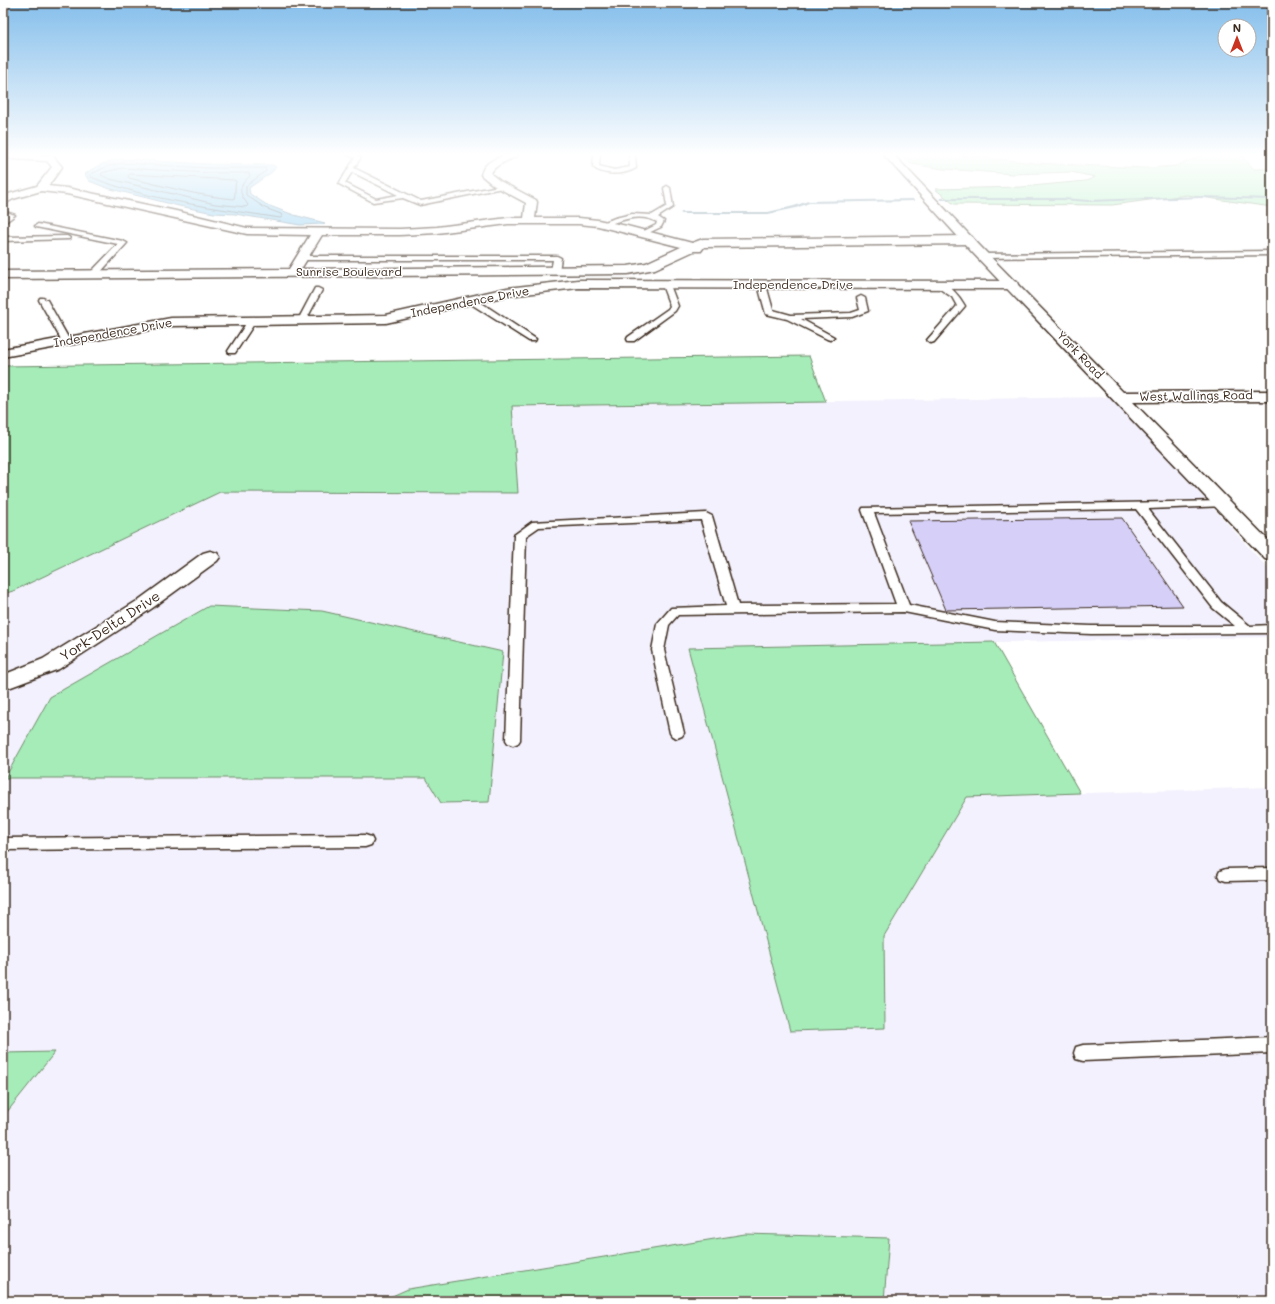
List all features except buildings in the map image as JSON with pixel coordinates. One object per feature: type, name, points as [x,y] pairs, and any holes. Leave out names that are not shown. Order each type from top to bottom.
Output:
[{"type":"street","points":[[179,215],[247,231],[318,232],[437,230],[486,223],[580,221],[604,224],[689,247],[715,250],[976,248]]},
{"type":"street","points":[[529,221],[530,215]]},
{"type":"street","name":"York Road","points":[[945,215],[1272,555]]},
{"type":"street","points":[[293,272],[318,232]]},
{"type":"street","name":"Sunrise Boulevard","points":[[3,275],[628,270],[652,266],[681,253],[689,247]]},
{"type":"street","name":"Independence Drive","points":[[3,353],[171,322],[386,319],[507,292],[578,284],[1012,285]]},
{"type":"street","name":"West Wallings Road","points":[[1121,397],[1272,396]]},
{"type":"street","name":"York-Delta Drive","points":[[3,683],[51,664],[144,605],[210,557]]},
{"type":"lane","points":[[3,222],[12,215]]},
{"type":"lane","points":[[604,224],[622,217],[633,216],[655,216],[661,221],[659,226],[642,234]]},
{"type":"lane","points":[[38,226],[122,243],[94,274]]},
{"type":"lane","points":[[3,239],[95,238]]},
{"type":"lane","points":[[976,248],[1272,253]]},
{"type":"lane","points":[[301,258],[557,258],[555,271]]},
{"type":"lane","points":[[631,338],[671,311],[674,306],[666,285]]},
{"type":"lane","points":[[762,285],[769,312],[790,317],[830,337]]},
{"type":"lane","points":[[931,340],[934,334],[955,314],[961,306],[955,296],[940,285]]},
{"type":"lane","points":[[302,320],[318,290]]},
{"type":"lane","points":[[790,317],[852,315],[864,311],[861,298]]},
{"type":"lane","points":[[43,300],[66,341]]},
{"type":"lane","points":[[471,300],[532,339]]},
{"type":"lane","points":[[232,351],[252,321]]},
{"type":"lane","points":[[904,608],[867,510],[1223,504]]},
{"type":"lane","points":[[1140,506],[1217,605],[1247,630]]},
{"type":"lane","points":[[513,740],[520,535],[536,524],[706,516],[733,610]]},
{"type":"lane","points":[[677,733],[658,650],[663,624],[675,611],[904,608],[995,626],[1092,630],[1272,629]]},
{"type":"lane","points":[[3,844],[365,841]]},
{"type":"lane","points":[[1226,875],[1272,874]]},
{"type":"lane","points":[[1083,1053],[1272,1045]]},
{"type":"shaded area","points":[[1113,397],[1272,573],[1272,637],[688,648],[885,1028],[884,936],[967,797],[1272,787],[1272,1301],[3,1301],[3,594],[13,591],[220,492],[517,493],[512,406]]},
{"type":"green space","points":[[809,356],[826,402],[512,406],[518,493],[220,492],[13,591],[3,594],[3,366]]},
{"type":"green space","points":[[209,606],[322,611],[503,652],[489,802],[441,803],[426,778],[5,778],[50,697]]},
{"type":"green space","points":[[994,642],[1080,793],[967,797],[884,936],[885,1028],[790,1031],[688,648]]},
{"type":"green space","points":[[55,1052],[3,1117],[3,1053]]},
{"type":"green space","points":[[745,1234],[889,1238],[884,1301],[381,1301],[408,1289]]},
{"type":"water","points":[[240,215],[294,215],[325,223],[300,225]]}]
